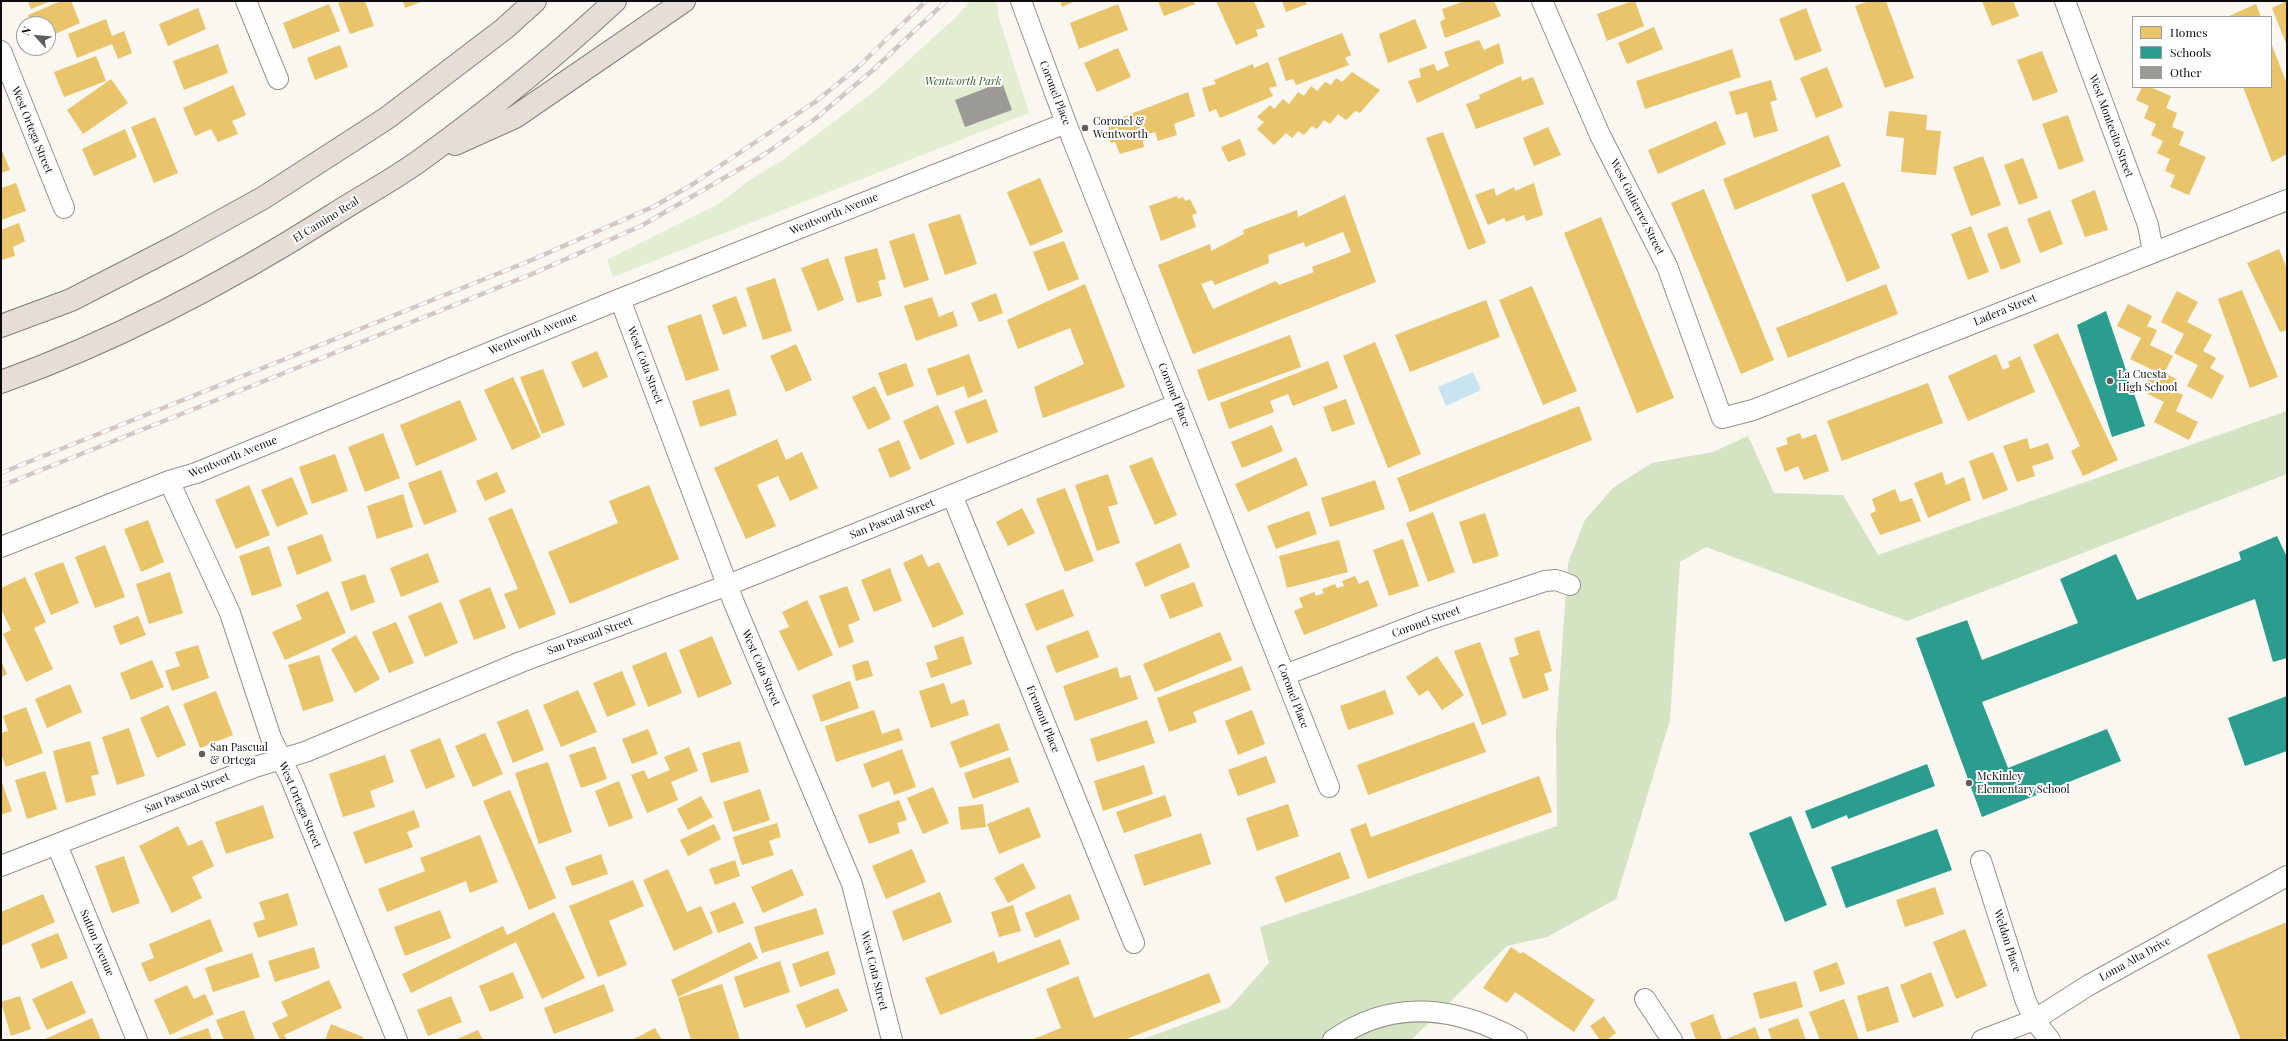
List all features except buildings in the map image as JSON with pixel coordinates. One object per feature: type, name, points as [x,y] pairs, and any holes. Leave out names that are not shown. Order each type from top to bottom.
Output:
[{"type":"highway","points":[[1,326],[70,300],[178,245],[263,198],[387,118],[504,29],[535,1]]},
{"type":"highway","name":"El Camino Real","points":[[1,382],[94,344],[230,278],[425,157],[566,47],[615,1]]},
{"type":"highway","points":[[425,157],[515,117],[684,1]]},
{"type":"street","points":[[246,1],[278,80]]},
{"type":"street","name":"Coronel Place","points":[[1021,1],[1066,123],[1329,787]]},
{"type":"street","name":"West Gutierrez Street","points":[[1542,1],[1600,135],[1667,266],[1722,418]]},
{"type":"street","name":"West Montecito Street","points":[[2065,1],[2145,218],[2153,252]]},
{"type":"street","name":"West Ortega Street","points":[[1,51],[64,208]]},
{"type":"street","name":"Wentworth Avenue","points":[[1,547],[169,481],[196,473],[620,298],[1066,123]]},
{"type":"street","name":"Ladera Street","points":[[1722,418],[1753,410],[2287,200]]},
{"type":"street","name":"West Cota Street","points":[[620,298],[728,585],[852,884],[892,1040]]},
{"type":"street","name":"San Pascual Street","points":[[1,866],[281,758],[312,749],[521,662],[728,585],[1178,404]]},
{"type":"street","name":"West Ortega Street","points":[[169,481],[230,613],[271,738],[281,758],[397,1040]]},
{"type":"street","name":"Fremont Place","points":[[952,495],[1134,943]]},
{"type":"street","name":"Coronel Street","points":[[1285,675],[1428,620],[1545,581],[1556,580],[1570,585]]},
{"type":"street","name":"Sutton Avenue","points":[[57,845],[137,1040]]},
{"type":"street","name":"Weldon Place","points":[[1981,861],[2025,999],[2034,1020],[2050,1040]]},
{"type":"street","name":"Loma Alta Drive","points":[[1982,1040],[2034,1020],[2090,984],[2287,876]]},
{"type":"street","points":[[1645,998],[1672,1040]]},
{"type":"street","points":[[1333,1040],[1346,1031],[1378,1018],[1400,1013],[1422,1011],[1468,1017],[1492,1026],[1517,1040]]},
{"type":"green space","name":"Wentworth Park","points":[[970,1],[997,1],[999,18],[1029,113],[613,277],[607,260],[718,204],[750,180],[784,159],[875,91],[957,16]]},
{"type":"green space","points":[[2287,411],[2287,474],[1907,621],[1706,547],[1680,562],[1670,720],[1616,899],[1547,937],[1507,946],[1411,1040],[1141,1040],[1230,1007],[1269,963],[1260,927],[1557,826],[1556,731],[1568,563],[1585,520],[1614,487],[1652,463],[1713,452],[1748,436],[1774,493],[1843,495],[1878,555]]},
{"type":"water","points":[[1473,372],[1481,390],[1446,406],[1438,387]]},
{"type":"railway","points":[[1,473],[527,262],[655,206],[693,184],[815,102],[856,69],[926,1]]},
{"type":"railway","points":[[1,486],[532,274],[641,226],[762,156],[815,119],[873,70],[946,1]]},
{"type":"place","name":"Coronel & Wentworth","points":[[1085,128]]},
{"type":"place","name":"La Cuesta High School","points":[[2110,381]]},
{"type":"place","name":"San Pascual & Ortega","points":[[202,754]]},
{"type":"place","name":"McKinley Elementary School","points":[[1969,783]]}]
